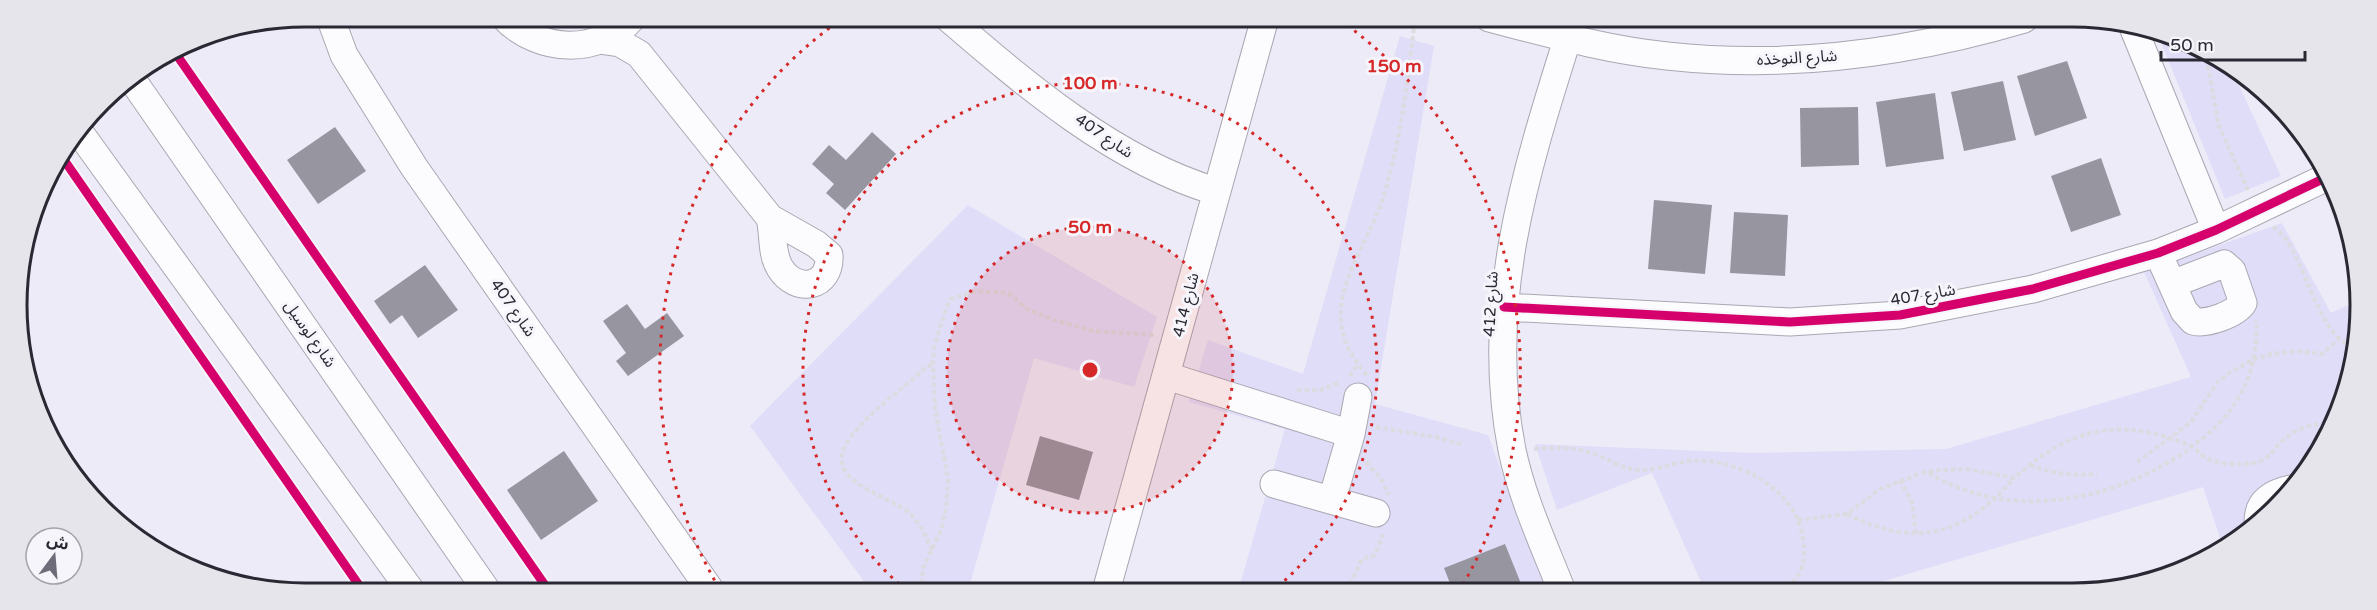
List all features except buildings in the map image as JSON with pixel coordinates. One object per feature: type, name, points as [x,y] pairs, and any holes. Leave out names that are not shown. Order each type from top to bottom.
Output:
[{"type":"street","name":"شارع 407","points":[[334,27],[344,55],[414,167],[705,583]]},
{"type":"street","points":[[516,27],[524,33],[553,44],[584,44],[599,40],[622,27]]},
{"type":"street","points":[[639,54],[640,27]]},
{"type":"street","name":"شارع 407","points":[[959,27],[1000,63],[1090,129],[1166,174],[1215,191]]},
{"type":"street","name":"شارع 414","points":[[1108,583],[1177,340],[1215,191],[1262,27]]},
{"type":"street","name":"شارع النوخذه","points":[[1571,28],[1666,56],[1777,61],[1889,49],[1988,27]]},
{"type":"street","name":"شارع 412","points":[[1559,583],[1529,507],[1513,451],[1504,393],[1504,307],[1509,256],[1519,209],[1571,28]]},
{"type":"street","points":[[2136,34],[2216,230]]},
{"type":"street","points":[[599,40],[620,43],[639,54],[770,218]]},
{"type":"street","name":"شارع لوسيل","points":[[135,84],[481,583]]},
{"type":"street","points":[[83,137],[405,583]]},
{"type":"street","name":"شارع 407","points":[[1504,307],[1790,322],[1900,315],[2033,289],[2158,253],[2216,230],[2320,180]]},
{"type":"street","points":[[2158,253],[2172,284]]},
{"type":"street","points":[[1167,376],[1366,437]]},
{"type":"street","points":[[1332,500],[1366,437],[1364,388]]},
{"type":"street","points":[[1274,484],[1384,512]]},
{"type":"street","points":[[2262,508],[2264,501],[2278,491]]},
{"type":"path","points":[[1364,388],[1358,364],[1344,342],[1340,313],[1342,295],[1373,228],[1390,176],[1414,27]]},
{"type":"path","points":[[921,583],[923,568],[932,550],[946,508],[948,480],[935,408],[933,365],[934,348],[951,299],[976,291],[1009,293],[1027,309],[1080,328],[1102,332],[1144,333],[1177,340]]},
{"type":"path","points":[[1927,471],[1950,486],[1997,498],[2050,501],[2104,492],[2138,480],[2193,446],[2225,420],[2242,394],[2252,360],[2257,334],[2253,310]]},
{"type":"path","points":[[2137,462],[2190,423],[2218,382],[2252,360],[2272,354],[2297,351],[2322,354],[2339,339]]},
{"type":"path","points":[[1297,390],[1320,390],[1336,385],[1350,376],[1358,364]]},
{"type":"path","points":[[932,550],[924,531],[909,512],[854,483],[848,473],[843,455],[850,437],[881,404],[927,366],[933,365]]},
{"type":"path","points":[[1351,583],[1362,559],[1375,555],[1384,512],[1382,479],[1365,460],[1366,437],[1380,417]]},
{"type":"path","points":[[1798,520],[1847,514],[1890,531],[1916,534],[1960,524],[1997,498],[2014,478],[2050,449],[2084,434],[2108,429],[2149,431],[2193,446],[2204,457],[2220,464],[2246,464],[2271,457],[2288,436],[2313,424],[2323,423]]},
{"type":"path","points":[[1366,437],[1436,436],[1461,444]]},
{"type":"path","points":[[1513,451],[1569,447],[1629,469],[1643,471],[1691,461],[1725,463],[1756,475],[1796,513],[1806,561],[1792,583]]},
{"type":"path","points":[[2029,465],[2051,473],[2074,476],[2097,474]]},
{"type":"path","points":[[1847,514],[1880,489],[1927,471],[1967,468],[2014,478]]},
{"type":"path","points":[[1900,480],[1912,502],[1916,534]]},
{"type":"shaded area","points":[[1400,36],[1434,46],[1375,404],[1488,435],[1543,583],[1240,583],[1285,429],[1189,402],[1208,340],[1303,374]]},
{"type":"shaded area","points":[[2161,42],[2211,64],[2237,82],[2281,176],[2225,199]]},
{"type":"shaded area","points":[[968,205],[1157,317],[1134,387],[1034,358],[970,583],[865,583],[750,426]]},
{"type":"shaded area","points":[[2282,223],[2331,313],[2350,304],[2348,341],[2341,377],[2329,411],[2313,444],[2293,474],[2269,502],[2221,540],[2203,487],[1877,583],[1701,583],[1652,473],[1557,510],[1535,444],[1752,453],[1946,449],[2191,377],[2144,272]]},
{"type":"cycle path","points":[[179,58],[543,583]]},
{"type":"cycle path","points":[[66,163],[357,583]]},
{"type":"cycle path","points":[[1504,307],[1790,322],[1900,315],[2033,289],[2158,253],[2216,230],[2320,180]]}]
